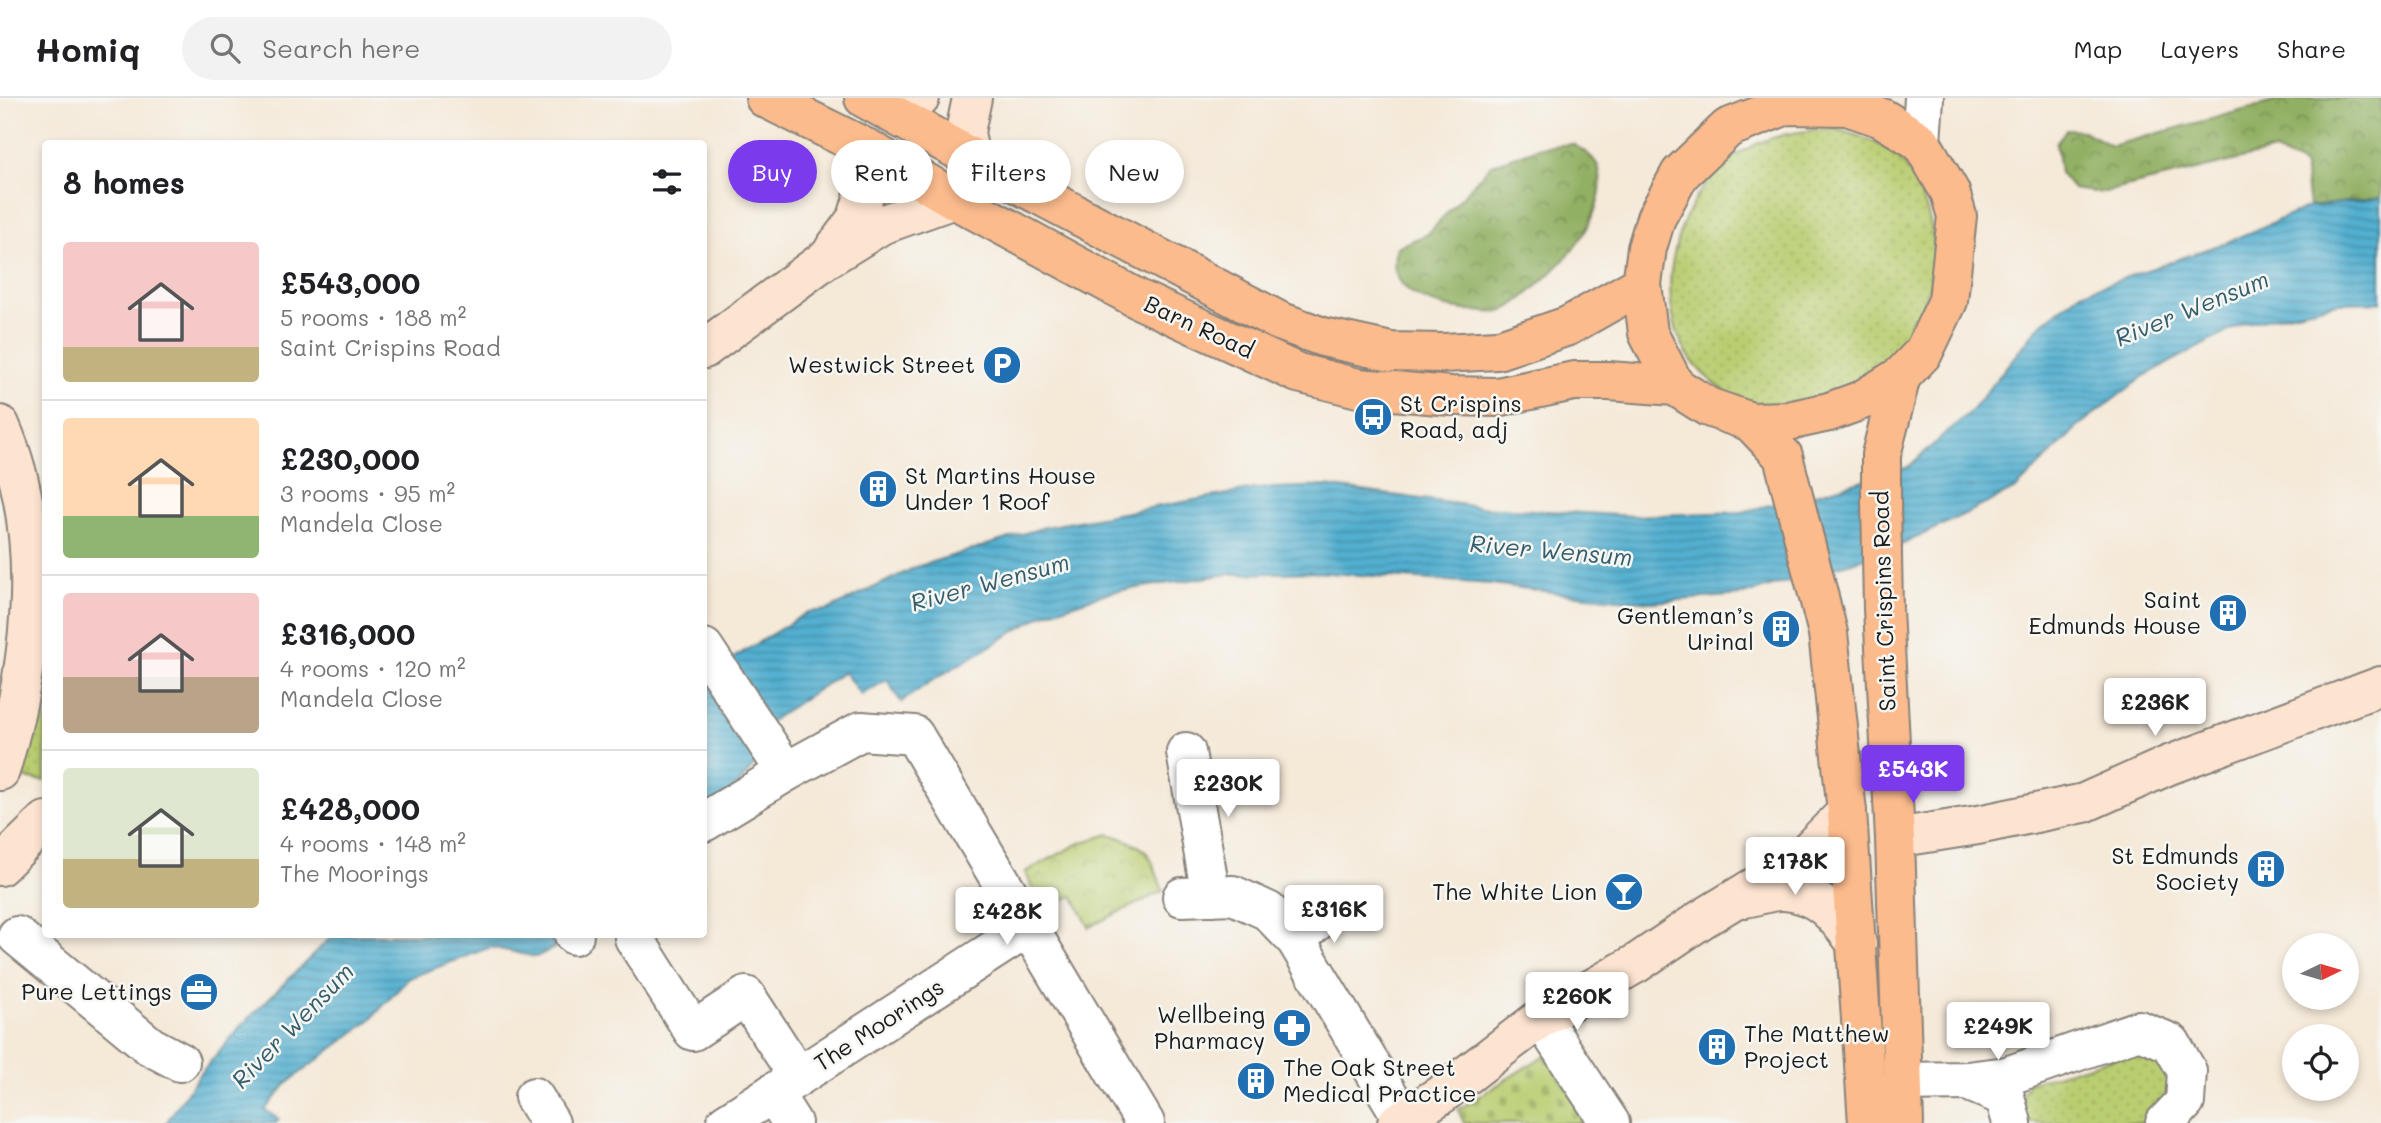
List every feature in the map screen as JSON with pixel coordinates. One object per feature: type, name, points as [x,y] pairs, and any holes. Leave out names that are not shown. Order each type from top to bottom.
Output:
[{"type":"main road","name":"Barn Road","points":[[765,98],[850,140]]},
{"type":"main road","name":"Barn Road","points":[[891,102],[947,140]]},
{"type":"main road","name":"Barn Road","points":[[961,203],[1138,299],[1298,373],[1358,388],[1451,396],[1497,397],[1574,381],[1675,387],[1708,407],[1751,422],[1788,421],[1829,412],[1862,400],[1901,376],[1923,353],[1948,301],[1957,216],[1950,192],[1921,142],[1882,118],[1847,106],[1793,102],[1728,128],[1680,174],[1656,218],[1647,248],[1642,284],[1648,333],[1675,387]]},
{"type":"main road","name":"Barn Road","points":[[1059,203],[1279,321],[1323,337],[1391,352],[1497,350],[1568,326],[1642,284]]},
{"type":"main road","name":"Saint Crispins Road","points":[[1901,376],[1881,455],[1882,586],[1895,838],[1904,1123]]},
{"type":"main road","points":[[1751,422],[1783,456],[1828,633],[1836,688],[1847,812],[1868,1123]]},
{"type":"street","points":[[966,140],[965,132],[972,98]]},
{"type":"street","points":[[1921,142],[1924,98]]},
{"type":"street","points":[[707,347],[826,258],[881,225],[947,201]]},
{"type":"street","points":[[826,258],[857,218],[862,203]]},
{"type":"street","points":[[0,425],[10,448],[26,520],[38,626],[10,695],[0,771]]},
{"type":"street","points":[[707,654],[786,772]]},
{"type":"street","points":[[1895,838],[2084,803],[2169,765],[2381,685]]},
{"type":"street","points":[[707,820],[786,772],[861,731],[914,735],[1145,1123]]},
{"type":"street","points":[[1186,752],[1197,896],[1234,895],[1268,911],[1296,940],[1400,1121],[1442,1094],[1541,1018],[1637,963],[1806,856],[1847,812]]},
{"type":"street","points":[[0,866],[42,825]]},
{"type":"street","points":[[1733,900],[1783,891],[1808,898],[1832,910],[1857,944]]},
{"type":"street","points":[[1296,940],[1329,910]]},
{"type":"street","name":"The Moorings","points":[[634,938],[693,1031],[746,996],[788,1097],[1029,927]]},
{"type":"street","points":[[17,936],[150,1046],[180,1062]]},
{"type":"street","points":[[1541,1018],[1610,1123]]},
{"type":"street","points":[[1903,1082],[1967,1081],[2007,1076],[2139,1030],[2171,1043],[2187,1071],[2185,1102],[2165,1123]]},
{"type":"street","points":[[1967,1081],[2005,1097],[2012,1123]]},
{"type":"street","points":[[726,1123],[788,1097]]},
{"type":"green space","points":[[2288,98],[2381,98],[2381,198],[2309,207],[2304,165],[2274,151],[2101,193],[2073,189],[2060,173],[2056,143],[2066,130],[2083,131],[2111,146]]},
{"type":"green space","points":[[1835,129],[1866,138],[1886,148],[1902,161],[1915,181],[1928,213],[1933,235],[1933,269],[1926,298],[1908,334],[1896,350],[1867,379],[1851,389],[1829,398],[1772,406],[1755,404],[1719,387],[1697,367],[1681,343],[1673,315],[1670,285],[1682,226],[1696,198],[1713,175],[1735,156],[1771,138]]},
{"type":"green space","points":[[1573,144],[1589,155],[1597,165],[1600,179],[1599,197],[1584,234],[1554,270],[1530,292],[1508,308],[1490,313],[1429,302],[1405,287],[1397,276],[1394,263],[1397,247],[1428,234],[1491,165],[1541,147]]},
{"type":"green space","points":[[42,662],[42,781],[22,778]]},
{"type":"green space","points":[[1109,834],[1133,843],[1147,853],[1163,891],[1089,927],[1073,896],[1042,907],[1025,872],[1080,843]]},
{"type":"green space","points":[[2155,1046],[2178,1083],[2154,1123],[2022,1123],[2023,1094],[2028,1083]]},
{"type":"green space","points":[[1545,1055],[1590,1123],[1464,1123],[1458,1110]]},
{"type":"water","name":"River Wensum","points":[[2381,198],[2381,302],[2338,303],[2242,324],[2144,376],[2081,424],[2016,489],[1891,550],[1743,595],[1652,602],[1492,584],[1315,572],[1229,574],[1110,592],[1044,614],[901,702],[887,680],[861,695],[844,672],[744,739],[760,758],[737,786],[707,806],[707,652],[717,668],[808,612],[828,610],[916,567],[1045,527],[1255,489],[1326,486],[1480,507],[1634,516],[1742,512],[1826,491],[1908,467],[1971,411],[2038,327],[2081,293],[2225,243],[2309,207]]},
{"type":"water","name":"River Wensum","points":[[330,938],[550,938],[556,947],[536,957],[491,947],[409,978],[369,1021],[287,1083],[265,1110],[279,1119],[276,1123],[166,1123],[199,1075],[240,1027]]},
{"type":"place","name":"Westwick Street","points":[[1002,365]]},
{"type":"place","name":"St Crispins Road, adj","points":[[1373,417]]},
{"type":"place","name":"St Martins House Under 1 Roof","points":[[878,489]]},
{"type":"place","name":"Saint Edmunds House","points":[[2228,613]]},
{"type":"place","name":"Gentleman’s Urinal","points":[[1781,629]]},
{"type":"place","name":"St Edmunds Society","points":[[2266,869]]},
{"type":"place","name":"The White Lion","points":[[1624,892]]},
{"type":"place","name":"Pure Lettings","points":[[199,992]]},
{"type":"place","name":"Wellbeing Pharmacy","points":[[1292,1028]]},
{"type":"place","name":"The Matthew Project","points":[[1717,1047]]},
{"type":"place","name":"The Oak Street Medical Practice","points":[[1256,1081]]}]
